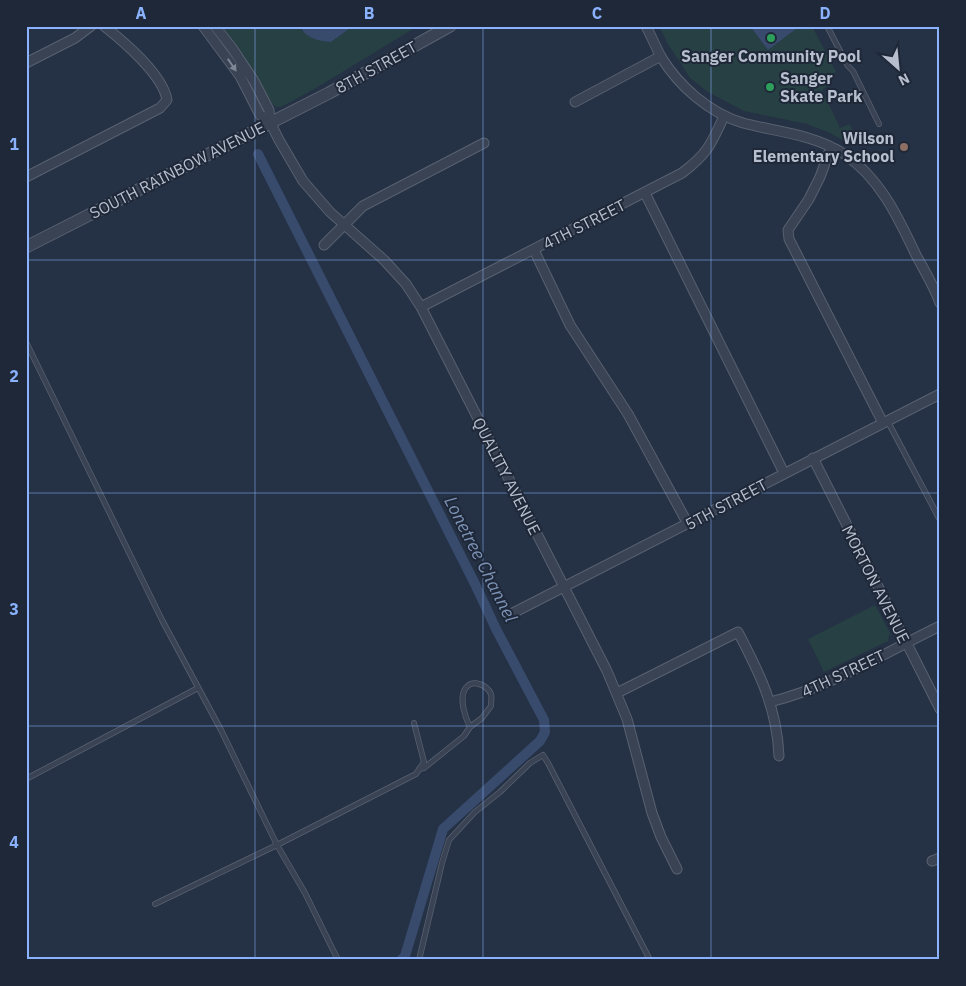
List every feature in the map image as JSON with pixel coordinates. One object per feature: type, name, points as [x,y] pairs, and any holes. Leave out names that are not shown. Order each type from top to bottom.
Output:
[{"type":"street","points":[[26,62],[75,38],[91,26]]},
{"type":"street","points":[[26,177],[160,108],[167,100],[164,89],[151,71],[134,52],[104,26]]},
{"type":"street","name":"QUALITY AVENUE","points":[[203,26],[240,76],[260,115],[270,122]]},
{"type":"street","name":"QUALITY AVENUE","points":[[215,26],[254,81],[269,110],[270,122],[291,164],[330,212],[384,260],[406,284],[421,306],[617,693],[627,719],[652,814],[677,869]]},
{"type":"street","name":"8TH STREET","points":[[329,93],[450,26]]},
{"type":"street","points":[[646,26],[671,71],[705,104],[724,116],[742,123],[812,138],[831,147],[857,164],[880,188],[898,217],[940,303]]},
{"type":"street","points":[[575,102],[661,56]]},
{"type":"street","name":"SOUTH RAINBOW AVENUE","points":[[26,247],[329,93]]},
{"type":"street","name":"4TH STREET","points":[[421,306],[682,173],[700,160],[709,148],[724,116]]},
{"type":"street","points":[[324,245],[363,206],[372,200],[484,143]]},
{"type":"street","points":[[831,147],[820,178],[809,199],[788,230],[789,239],[885,422]]},
{"type":"street","points":[[645,193],[784,473]]},
{"type":"street","points":[[534,250],[570,325],[628,414],[688,524]]},
{"type":"street","name":"5TH STREET","points":[[513,612],[940,394]]},
{"type":"street","name":"MORTON AVENUE","points":[[813,458],[940,709]]},
{"type":"street","name":"4TH STREET","points":[[770,702],[812,690],[940,626]]},
{"type":"street","points":[[617,693],[738,632],[758,670],[770,702],[777,730],[778,756]]},
{"type":"lane","points":[[827,26],[879,124]]},
{"type":"lane","points":[[26,342],[162,620],[338,960]]},
{"type":"lane","points":[[885,422],[940,520]]},
{"type":"lane","points":[[419,769],[424,768],[464,736],[470,727],[482,718],[491,706],[491,695],[485,686],[479,684],[470,684],[466,688],[463,697],[466,718],[470,727]]},
{"type":"lane","points":[[26,779],[198,688]]},
{"type":"lane","points":[[155,904],[277,845],[416,774],[424,762],[414,723]]},
{"type":"lane","points":[[419,960],[449,840],[475,812],[500,792],[530,763],[542,755],[548,763],[650,960]]},
{"type":"green space","points":[[222,26],[300,26],[302,31],[331,42],[353,26],[418,26],[316,88],[281,107],[276,107]]},
{"type":"green space","name":"Sanger Skate Park","points":[[659,26],[750,26],[768,50],[800,26],[812,26],[836,72],[826,78],[829,85],[822,90],[840,128],[850,124],[855,138],[854,147],[830,133],[807,124],[744,111],[708,92],[690,78]]},
{"type":"green space","points":[[875,605],[890,633],[888,641],[824,672],[808,639]]},
{"type":"water","points":[[300,26],[353,26],[331,42],[317,40],[309,36]]},
{"type":"water","name":"Sanger Community Pool","points":[[750,26],[800,26],[768,50]]},
{"type":"waterway","name":"Lonetree Channel","points":[[258,154],[496,629],[544,720],[545,732],[540,741],[443,829],[405,956],[401,960]]},
{"type":"place","name":"Sanger Community Pool","points":[[771,38]]},
{"type":"place","name":"Sanger Skate Park","points":[[770,87]]},
{"type":"place","name":"Wilson Elementary School","points":[[904,147]]}]
